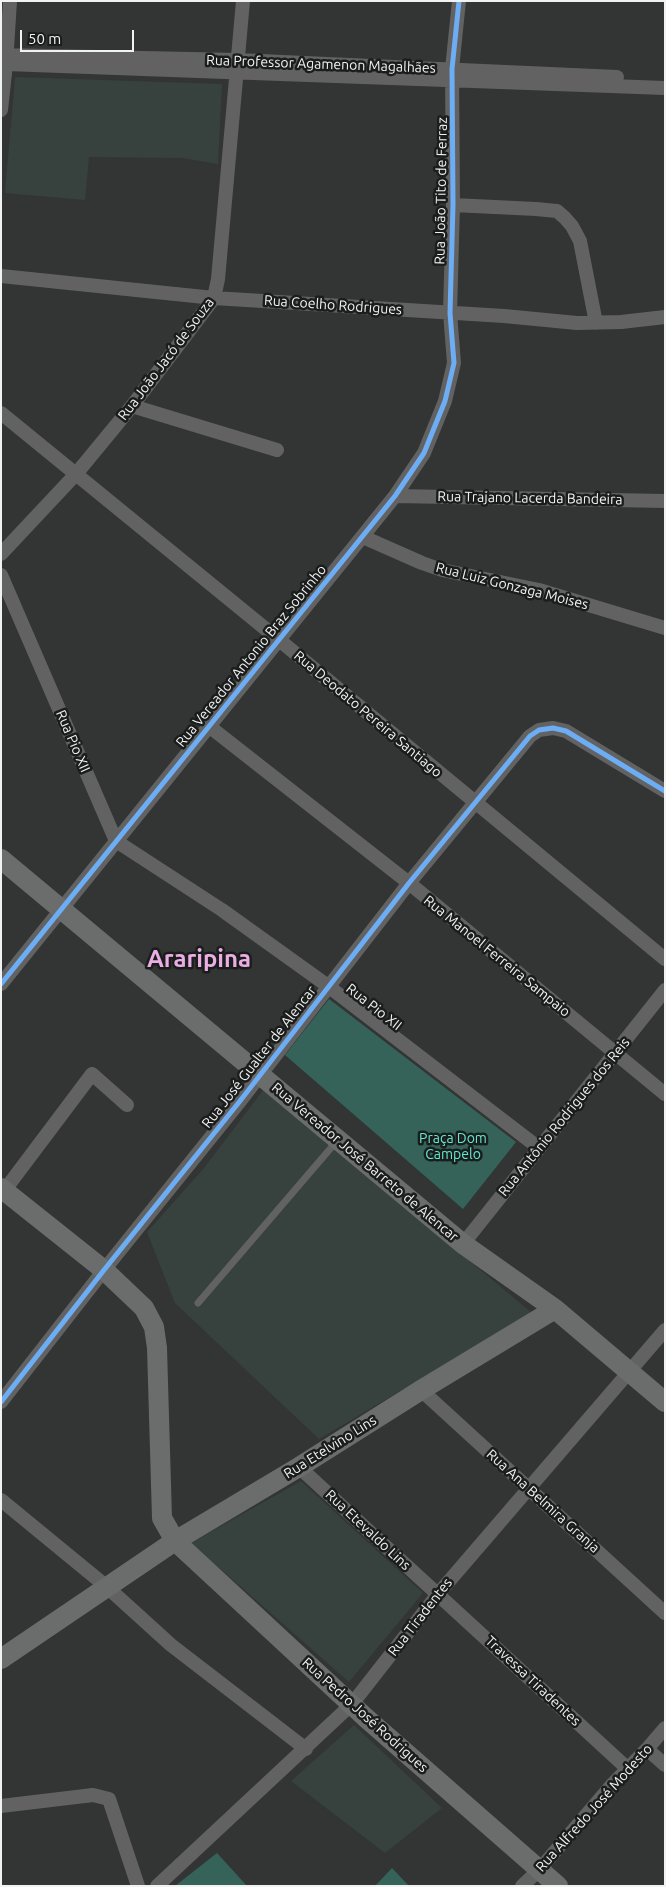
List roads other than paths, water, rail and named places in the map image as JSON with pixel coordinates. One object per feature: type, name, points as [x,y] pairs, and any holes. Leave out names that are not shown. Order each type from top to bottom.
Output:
[{"type":"main road","name":"Rua Vereador José Barreto de Alencar","points":[[1,859],[463,1244],[555,1310],[665,1402]]},
{"type":"main road","name":"Rua Pedro José Rodrigues","points":[[2,1191],[104,1270],[144,1308],[154,1327],[157,1348],[162,1518],[175,1542],[352,1704],[558,1886]]},
{"type":"main road","name":"Rua Etelvino Lins","points":[[1,1659],[175,1542],[421,1390],[555,1310]]},
{"type":"street","points":[[1,110],[10,1]]},
{"type":"street","name":"Rua João Jacó de Souza","points":[[1,554],[76,474],[132,406],[214,298],[218,279],[243,1]]},
{"type":"street","name":"Rua João Tito de Ferraz","points":[[450,313],[453,206],[452,75],[459,1]]},
{"type":"street","name":"Rua Professor Agamenon Magalhães","points":[[4,59],[452,75],[665,88]]},
{"type":"street","name":"Rua Professor Agamenon Magalhães","points":[[452,75],[494,72],[665,78]]},
{"type":"street","points":[[453,206],[557,211],[572,226],[580,241],[596,322]]},
{"type":"street","name":"Rua Coelho Rodrigues","points":[[1,276],[214,298],[577,323],[622,322],[665,317]]},
{"type":"street","name":"Rua Vereador Antonio Braz Sobrinho","points":[[1,984],[395,496],[424,453],[445,401],[454,363],[450,313]]},
{"type":"street","points":[[132,406],[277,450]]},
{"type":"street","name":"Rua Deodato Pereira Santiago","points":[[1,413],[278,639],[665,960]]},
{"type":"street","name":"Rua Trajano Lacerda Bandeira","points":[[395,496],[665,500]]},
{"type":"street","name":"Rua Luiz Gonzaga Moises","points":[[363,536],[442,570],[539,590],[665,628]]},
{"type":"street","name":"Rua Pio XII","points":[[1,575],[116,841],[222,910],[328,986],[539,1148]]},
{"type":"street","name":"Rua Manoel Ferreira Sampaio","points":[[210,726],[409,883],[665,1094]]},
{"type":"street","name":"Rua José Gualter de Alencar","points":[[1,1402],[409,883],[530,736],[539,730],[553,728],[566,731],[665,791]]},
{"type":"street","name":"Rua Antônio Rodrigues dos Reis","points":[[463,1244],[665,990]]},
{"type":"street","points":[[2,1191],[92,1074],[127,1104]]},
{"type":"street","name":"Rua Tiradentes","points":[[158,1886],[352,1704],[438,1594],[527,1488],[665,1330]]},
{"type":"street","name":"Rua Ana Belmira Granja","points":[[421,1390],[665,1613]]},
{"type":"street","name":"Rua Etevaldo Lins","points":[[299,1467],[438,1594]]},
{"type":"street","points":[[1,1500],[107,1587],[171,1645],[306,1749]]},
{"type":"street","name":"Travessa Tiradentes","points":[[438,1594],[628,1769]]},
{"type":"street","name":"Rua Alfredo José Modesto","points":[[522,1886],[540,1869],[611,1786],[665,1728]]},
{"type":"street","points":[[647,1749],[665,1765]]},
{"type":"street","points":[[1,1806],[93,1795],[109,1799],[138,1886]]},
{"type":"lane","points":[[198,1303],[338,1140]]},
{"type":"district","name":"Araripina","points":[[199,959]]},
{"type":"park label","name":"Praça Dom Campelo","points":[[453,1146]]}]
